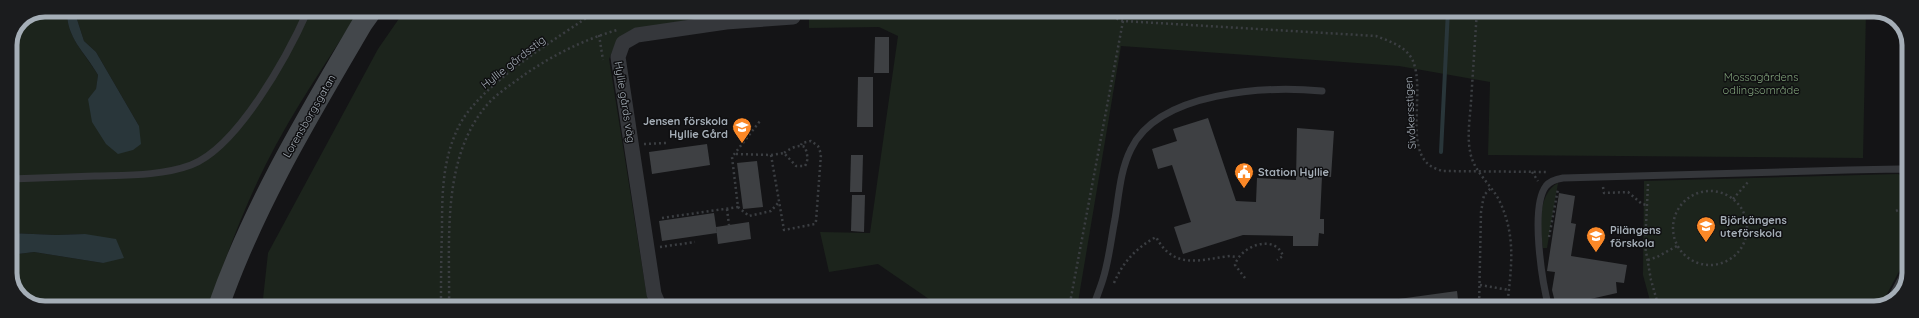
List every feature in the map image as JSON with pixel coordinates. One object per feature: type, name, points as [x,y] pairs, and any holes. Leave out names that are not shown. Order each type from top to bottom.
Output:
[{"type":"main road","name":"Lorensborgsgatan","points":[[220,301],[227,282],[276,174],[300,129],[367,17]]},
{"type":"main road","name":"Lorensborgsgatan","points":[[233,301],[236,278],[252,225]]},
{"type":"street","name":"Hyllie gårds väg","points":[[657,301],[654,294],[618,56],[623,43],[630,38],[642,35],[726,22],[793,17]]},
{"type":"lane","points":[[17,179],[126,175],[166,171],[192,164],[211,154],[226,139],[257,102],[297,34],[305,17]]},
{"type":"lane","points":[[1096,301],[1104,278],[1120,176],[1131,148],[1145,128],[1169,112],[1198,101],[1261,90],[1292,89],[1322,91]]},
{"type":"lane","points":[[1547,301],[1538,240],[1539,215],[1542,193],[1547,184],[1561,178],[1902,170]]},
{"type":"lane","points":[[1895,291],[1901,280]]},
{"type":"path","name":"Hyllie gårdsstig","points":[[441,301],[443,184],[448,156],[458,128],[473,107],[491,87],[588,17]]},
{"type":"path","name":"Sivåkersstigen","points":[[1112,17],[1123,21],[1376,36],[1399,46],[1412,58],[1417,73],[1419,152],[1428,164],[1442,171],[1553,172],[1561,178]]},
{"type":"path","points":[[1070,301],[1124,17]]},
{"type":"path","points":[[1477,17],[1470,121],[1470,150],[1479,172],[1492,188],[1507,220],[1511,234],[1508,301]]},
{"type":"path","points":[[449,301],[451,212],[454,180],[459,153],[469,129],[487,105],[507,88],[545,61],[599,35],[625,28]]},
{"type":"path","points":[[760,121],[732,157],[738,207],[749,216],[771,211],[778,202]]},
{"type":"path","points":[[735,154],[771,155],[784,153],[793,147],[801,146],[802,143],[811,141],[818,146],[820,154],[816,221],[814,224],[784,230],[771,155]]},
{"type":"path","points":[[632,145],[666,143]]},
{"type":"path","points":[[784,153],[796,166],[804,166],[807,161],[807,154],[805,147],[801,146]]},
{"type":"path","points":[[1733,199],[1756,173]]},
{"type":"path","points":[[1648,176],[1645,246],[1651,280],[1657,301]]},
{"type":"path","points":[[1548,243],[1561,178]]},
{"type":"path","points":[[1602,178],[1604,193],[1628,192],[1642,204],[1647,205]]},
{"type":"path","points":[[1479,301],[1481,212],[1484,195],[1492,188]]},
{"type":"path","points":[[1711,191],[1722,193],[1733,199],[1741,209],[1747,232],[1743,244],[1736,255],[1726,262],[1714,265],[1701,264],[1690,260],[1677,246],[1673,229],[1674,218],[1680,207],[1688,198],[1699,193],[1711,191]]},
{"type":"path","points":[[662,218],[738,207]]},
{"type":"path","points":[[727,208],[729,225]]},
{"type":"path","points":[[1896,210],[1902,208]]},
{"type":"path","points":[[1112,286],[1120,271],[1133,254],[1142,245],[1156,237],[1163,250],[1173,257],[1185,261],[1230,256],[1237,257]]},
{"type":"path","points":[[663,247],[695,242]]},
{"type":"path","points":[[1245,278],[1235,264],[1237,257],[1252,246],[1264,244],[1274,245],[1281,251],[1283,256],[1277,260]]},
{"type":"path","points":[[1648,260],[1658,257],[1677,246]]},
{"type":"path","points":[[1480,285],[1509,290]]},
{"type":"green space","points":[[45,17],[68,17],[73,37],[98,75],[96,90],[88,99],[139,126],[96,52],[84,41],[76,17],[355,17],[323,66],[276,144],[250,199],[210,301],[42,301],[31,297],[24,291],[18,280],[17,254],[34,252],[103,263],[85,234],[56,235],[17,233],[17,45],[19,35],[25,25],[35,19]]},
{"type":"green space","points":[[400,17],[707,17],[631,30],[618,39],[609,59],[649,301],[263,301],[268,253],[378,49]]},
{"type":"green space","name":"Mossagårdens odlingsområde","points":[[809,17],[1866,17],[1863,158],[1488,155],[1490,82],[1399,66],[1121,46],[1078,301],[932,301],[878,264],[829,272],[820,232],[870,233],[898,36],[879,27],[809,28]]},
{"type":"green space","points":[[1898,174],[1902,175],[1902,266],[1885,298],[1877,301],[1650,301],[1643,275],[1644,181]]},
{"type":"green space","points":[[1558,183],[1547,248],[1543,248],[1541,222],[1543,203],[1551,188]]},
{"type":"shaded area","points":[[68,17],[76,17],[84,41],[96,52],[139,126],[141,144],[133,150],[118,154],[106,144],[92,122],[88,99],[96,89],[98,75],[73,37]]},
{"type":"shaded area","points":[[17,233],[56,235],[85,234],[116,239],[124,258],[103,263],[34,252],[17,254]]},
{"type":"building","points":[[875,37],[889,37],[889,73],[874,73]]},
{"type":"building","points":[[858,77],[873,77],[873,127],[857,127]]},
{"type":"building","points":[[1208,118],[1236,201],[1256,202],[1257,178],[1296,180],[1297,128],[1334,131],[1331,177],[1322,176],[1320,219],[1324,219],[1324,234],[1319,233],[1318,246],[1293,246],[1293,236],[1243,235],[1183,254],[1174,227],[1191,222],[1172,165],[1158,169],[1152,149],[1177,141],[1173,129]]},
{"type":"building","points":[[707,144],[710,165],[652,174],[649,152]]},
{"type":"building","points":[[851,155],[863,155],[862,192],[850,192]]},
{"type":"building","points":[[757,161],[763,207],[743,209],[737,163]]},
{"type":"building","points":[[1559,193],[1575,196],[1571,223],[1576,224],[1571,256],[1627,265],[1624,283],[1616,282],[1617,293],[1586,301],[1555,301],[1552,290],[1555,272],[1547,271]]},
{"type":"building","points":[[852,195],[865,195],[864,232],[851,231]]},
{"type":"building","points":[[714,213],[717,233],[662,241],[659,221]]},
{"type":"building","points":[[749,222],[751,239],[718,244],[716,227]]},
{"type":"building","points":[[1457,291],[1458,301],[1384,301]]},
{"type":"waterway","points":[[1441,152],[1448,17]]},
{"type":"place","name":"Jensen förskola Hyllie Gård","points":[[742,144]]},
{"type":"place","name":"Station Hyllie","points":[[1244,189]]},
{"type":"place","name":"Björkängens uteförskola","points":[[1706,243]]},
{"type":"place","name":"Pilängens förskola","points":[[1596,253]]}]
